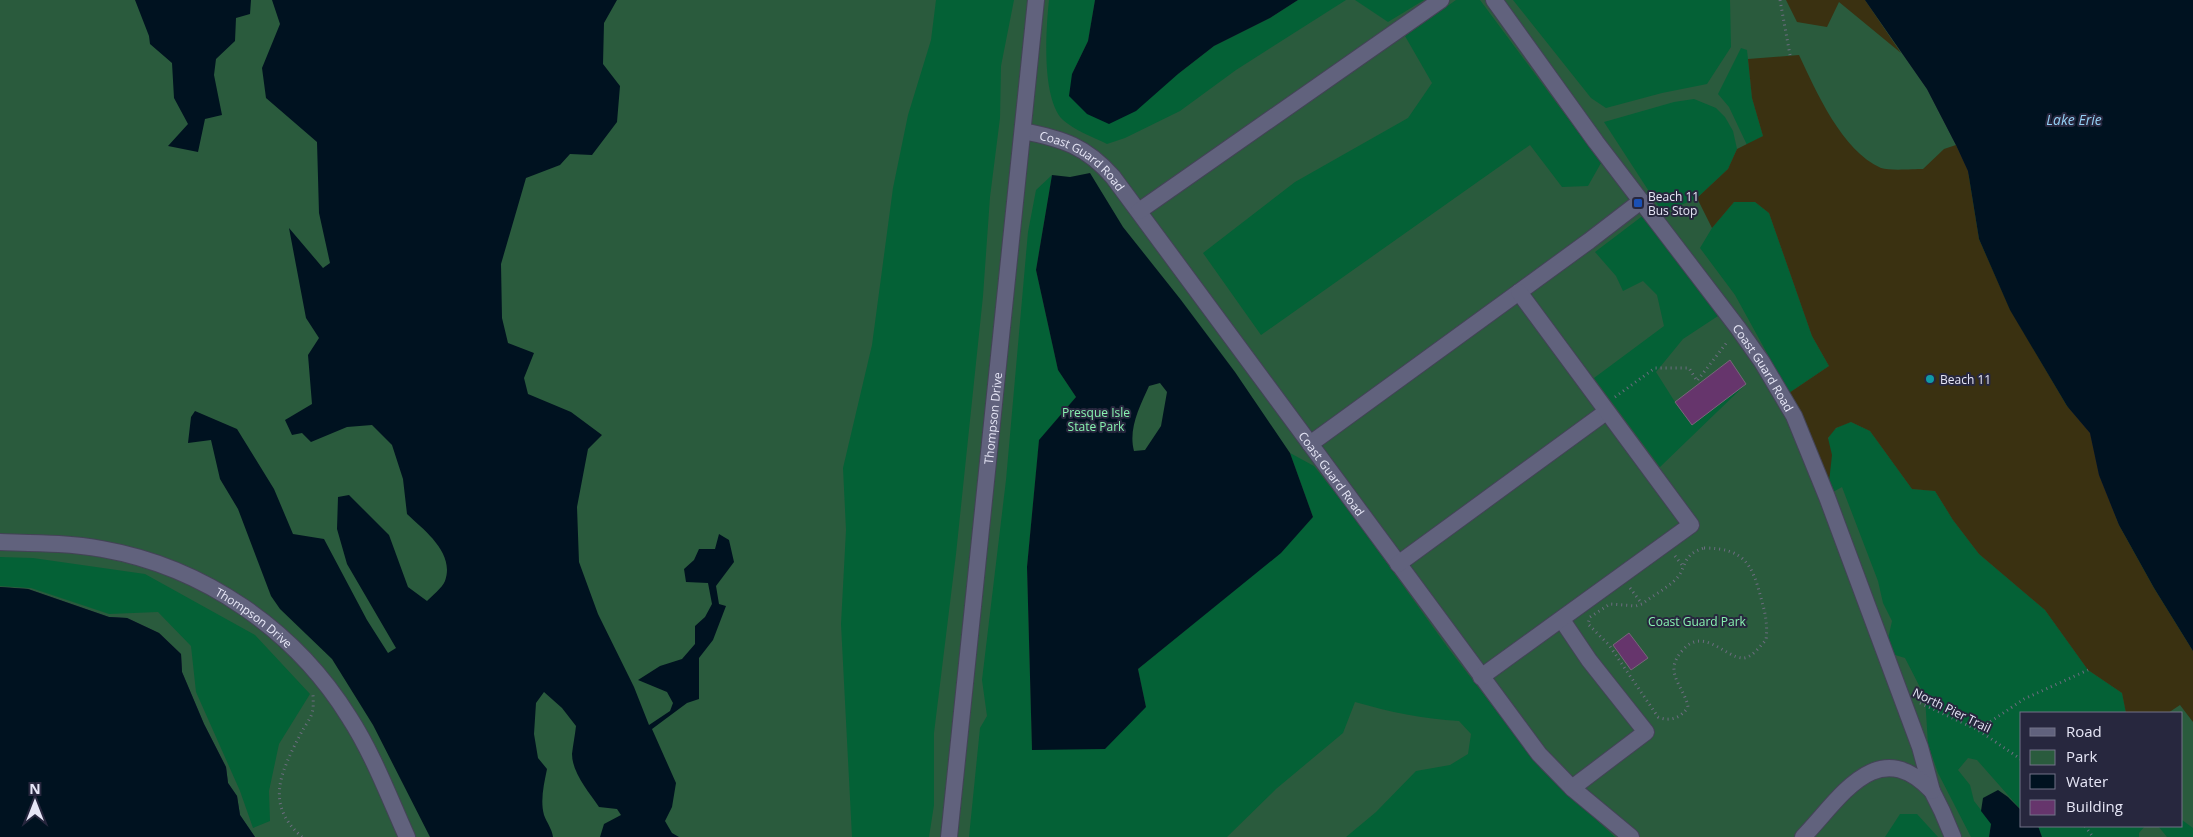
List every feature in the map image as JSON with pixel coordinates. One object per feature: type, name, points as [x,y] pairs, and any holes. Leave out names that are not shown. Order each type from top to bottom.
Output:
[{"type":"street","name":"Thompson Drive","points":[[949,837],[1036,0]]},
{"type":"street","points":[[1139,211],[1441,0]]},
{"type":"street","name":"Coast Guard Road","points":[[1494,0],[1641,201],[1738,328],[1781,394],[1807,447],[1920,747],[1932,792],[1952,837]]},
{"type":"street","name":"Coast Guard Road","points":[[1023,130],[1080,147],[1113,177],[1539,754],[1572,788],[1631,837]]},
{"type":"street","points":[[1310,444],[1641,201]]},
{"type":"street","points":[[1482,677],[1691,525],[1604,410],[1519,292]]},
{"type":"street","points":[[1398,564],[1604,410]]},
{"type":"street","name":"Thompson Drive","points":[[0,542],[52,543],[94,548],[140,558],[184,573],[243,606],[282,637],[330,689],[350,718],[407,837]]},
{"type":"street","points":[[1562,620],[1588,660],[1646,732],[1572,788]]},
{"type":"street","name":"Coast Guard Road","points":[[1805,836],[1854,781],[1870,772],[1885,767],[1911,773],[1920,779],[1932,792]]},
{"type":"path","points":[[1780,0],[1790,55]]},
{"type":"path","points":[[1604,410],[1655,368],[1689,368],[1697,381],[1738,328]]},
{"type":"path","points":[[1717,548],[1733,552],[1753,569],[1768,620],[1766,640],[1752,655],[1745,658],[1738,658],[1715,644],[1697,642],[1686,646],[1677,656],[1674,668],[1676,680],[1684,694],[1688,707],[1684,714],[1677,718],[1664,720],[1658,717],[1609,645],[1588,624],[1590,617],[1610,604],[1636,606],[1642,604],[1674,581],[1680,574],[1682,565],[1694,551],[1717,548]]},
{"type":"path","points":[[1630,587],[1642,604]]},
{"type":"path","points":[[1978,730],[2024,699],[2088,670]]},
{"type":"path","points":[[302,837],[290,826],[281,812],[279,791],[287,764],[312,713],[313,694],[310,688]]},
{"type":"path","name":"North Pier Trail","points":[[1899,694],[1978,730],[2020,759]]},
{"type":"green space","name":"Presque Isle State Park","points":[[0,0],[1865,0],[1927,89],[1956,145],[2119,525],[2193,651],[2193,837],[255,837],[240,815],[237,796],[228,783],[226,767],[204,724],[182,672],[181,654],[159,633],[127,618],[109,617],[28,589],[0,587]]},
{"type":"green space","points":[[936,0],[1014,0],[1001,66],[1000,118],[990,197],[983,296],[956,554],[934,733],[934,805],[929,837],[852,837],[841,624],[846,530],[843,468],[872,345],[893,188],[908,115],[931,40]]},
{"type":"green space","points":[[1049,0],[1095,0],[1088,41],[1072,74],[1178,74],[1214,46],[1270,18],[1298,0],[1346,0],[1236,70],[1180,111],[1125,138],[1107,144],[1067,124],[1056,110],[1048,80],[1046,45]]},
{"type":"green space","points":[[1355,0],[1424,0],[1388,22]]},
{"type":"green space","points":[[1456,0],[1480,0],[1601,163],[1588,186],[1562,187],[1530,145],[1261,335],[1203,253],[1295,182],[1408,118],[1432,83],[1405,36]]},
{"type":"green space","points":[[1513,0],[1730,0],[1731,47],[1707,84],[1662,93],[1606,108],[1591,98]]},
{"type":"green space","points":[[1741,48],[1747,50],[1752,98],[1763,136],[1747,145],[1729,107],[1718,94]]},
{"type":"green space","points":[[1694,99],[1716,108],[1725,117],[1733,131],[1737,149],[1728,169],[1697,198],[1663,213],[1604,122],[1674,102]]},
{"type":"green space","points":[[1052,175],[1036,270],[1058,370],[1076,397],[1039,441],[1027,567],[1032,750],[1146,707],[1138,669],[1280,553],[1313,517],[1290,453],[1314,466],[1350,512],[1448,648],[1541,769],[1615,837],[1346,837],[1376,812],[1416,771],[1450,765],[1468,754],[1471,734],[1459,721],[1432,719],[1355,702],[1343,733],[1276,789],[1227,837],[969,837],[980,728],[987,716],[982,680],[1006,480],[1028,232],[1036,190]]},
{"type":"green space","points":[[1734,202],[1755,202],[1769,213],[1812,336],[1829,366],[1789,393],[1735,295],[1700,248],[1712,228]]},
{"type":"green space","points":[[1645,214],[1701,287],[1718,316],[1683,339],[1656,372],[1692,425],[1746,384],[1660,467],[1594,378],[1664,326],[1657,295],[1643,281],[1623,291],[1616,276],[1595,252]]},
{"type":"green space","points":[[1851,422],[1870,431],[1912,489],[1935,491],[1953,520],[1979,554],[2045,610],[2088,670],[2122,693],[2126,712],[2020,712],[2020,809],[1977,760],[1968,758],[1958,770],[1970,785],[1974,801],[1991,823],[1989,837],[1971,837],[1938,773],[1928,744],[1925,697],[1905,658],[1892,654],[1888,639],[1892,621],[1883,603],[1878,581],[1842,487],[1833,492],[1831,487],[1827,448],[1829,437],[1835,429]]},
{"type":"green space","points":[[0,557],[33,558],[145,574],[255,635],[310,694],[279,744],[269,791],[270,821],[253,828],[240,791],[196,692],[191,646],[158,612],[109,614],[31,588],[0,586]]},
{"type":"green space","points":[[1900,814],[1917,814],[1938,837],[1885,837]]},
{"type":"green space","points":[[2183,821],[2193,828],[2193,837],[2167,837],[2159,827],[2183,827]]},
{"type":"green space","points":[[2038,827],[2144,827],[2139,833],[2139,837],[2042,837]]},
{"type":"sand","points":[[1786,0],[1865,0],[1901,53],[1839,2],[1827,27],[1797,22]]},
{"type":"sand","name":"Beach 11","points":[[1799,55],[1822,102],[1842,134],[1867,160],[1881,168],[1896,170],[1923,169],[1944,149],[1956,145],[1968,171],[1979,239],[2010,309],[2067,406],[2090,433],[2099,475],[2119,525],[2154,588],[2193,651],[2193,722],[2180,705],[2170,712],[2126,712],[2122,693],[2088,670],[2045,610],[1979,554],[1953,520],[1935,491],[1912,489],[1870,431],[1851,422],[1836,428],[1828,438],[1832,455],[1829,482],[1789,393],[1829,366],[1812,336],[1769,213],[1755,202],[1734,202],[1712,228],[1697,198],[1728,169],[1737,149],[1763,136],[1752,98],[1748,59]]},
{"type":"water","points":[[135,0],[251,0],[250,14],[236,18],[235,41],[216,59],[214,75],[222,115],[205,119],[198,152],[168,146],[188,124],[174,98],[172,63],[150,44],[149,36]]},
{"type":"water","points":[[272,0],[617,0],[604,23],[603,64],[620,86],[617,122],[592,155],[570,154],[560,165],[526,178],[501,264],[502,318],[508,343],[534,353],[524,378],[528,394],[571,412],[602,435],[588,449],[577,507],[579,562],[598,614],[634,687],[649,725],[670,711],[673,703],[667,692],[638,680],[660,666],[682,659],[695,644],[695,626],[705,617],[712,604],[708,583],[686,582],[684,569],[694,560],[699,549],[715,549],[719,534],[729,540],[734,562],[716,586],[719,604],[726,606],[713,640],[699,658],[699,699],[687,703],[652,729],[676,783],[672,807],[665,821],[672,833],[679,837],[600,837],[604,824],[621,815],[617,809],[599,807],[582,782],[575,768],[572,754],[576,726],[562,708],[544,692],[536,703],[534,734],[538,758],[547,769],[542,804],[544,815],[553,837],[430,837],[373,725],[332,659],[280,609],[271,596],[238,509],[220,479],[211,440],[188,443],[191,417],[195,411],[237,429],[274,489],[293,534],[324,539],[367,620],[388,653],[396,648],[347,564],[337,529],[338,497],[349,495],[389,535],[408,587],[427,601],[444,584],[447,571],[446,561],[442,552],[430,535],[407,514],[403,479],[392,445],[372,425],[347,427],[311,442],[302,433],[292,435],[285,420],[312,404],[308,355],[319,338],[306,318],[289,228],[323,268],[330,263],[319,213],[317,142],[266,98],[262,68],[280,24]]},
{"type":"water","points":[[1095,0],[1298,0],[1270,18],[1214,46],[1178,74],[1136,111],[1109,124],[1087,114],[1069,96],[1072,74],[1088,41]]},
{"type":"water","name":"Lake Erie","points":[[1865,0],[2193,0],[2193,651],[2154,588],[2119,525],[2099,475],[2090,433],[2067,406],[2010,310],[1979,239],[1968,171],[1956,145],[1927,89]]},
{"type":"water","points":[[1090,173],[1123,227],[1235,372],[1290,453],[1313,517],[1281,553],[1138,669],[1146,707],[1105,749],[1032,750],[1027,567],[1039,440],[1076,397],[1058,370],[1036,270],[1052,175],[1070,177]],"holes":[[[1160,383],[1167,392],[1161,426],[1145,450],[1134,451],[1134,426],[1149,386]]]},
{"type":"water","points":[[0,587],[28,589],[109,617],[127,618],[159,633],[181,654],[182,672],[204,724],[226,767],[228,783],[237,796],[240,815],[255,837],[0,837]]},
{"type":"water","points":[[1998,790],[2020,809],[2020,827],[2038,827],[2042,837],[1989,837],[1991,824],[1981,811],[1983,798]]},
{"type":"building","points":[[1730,360],[1746,384],[1692,425],[1675,402]]},
{"type":"building","points":[[1629,633],[1648,658],[1631,670],[1613,645]]},
{"type":"place","name":"Beach 11 Bus Stop","points":[[1638,203]]},
{"type":"place","name":"Beach 11","points":[[1930,379]]},
{"type":"park label","name":"Coast Guard Park","points":[[1697,621]]}]
